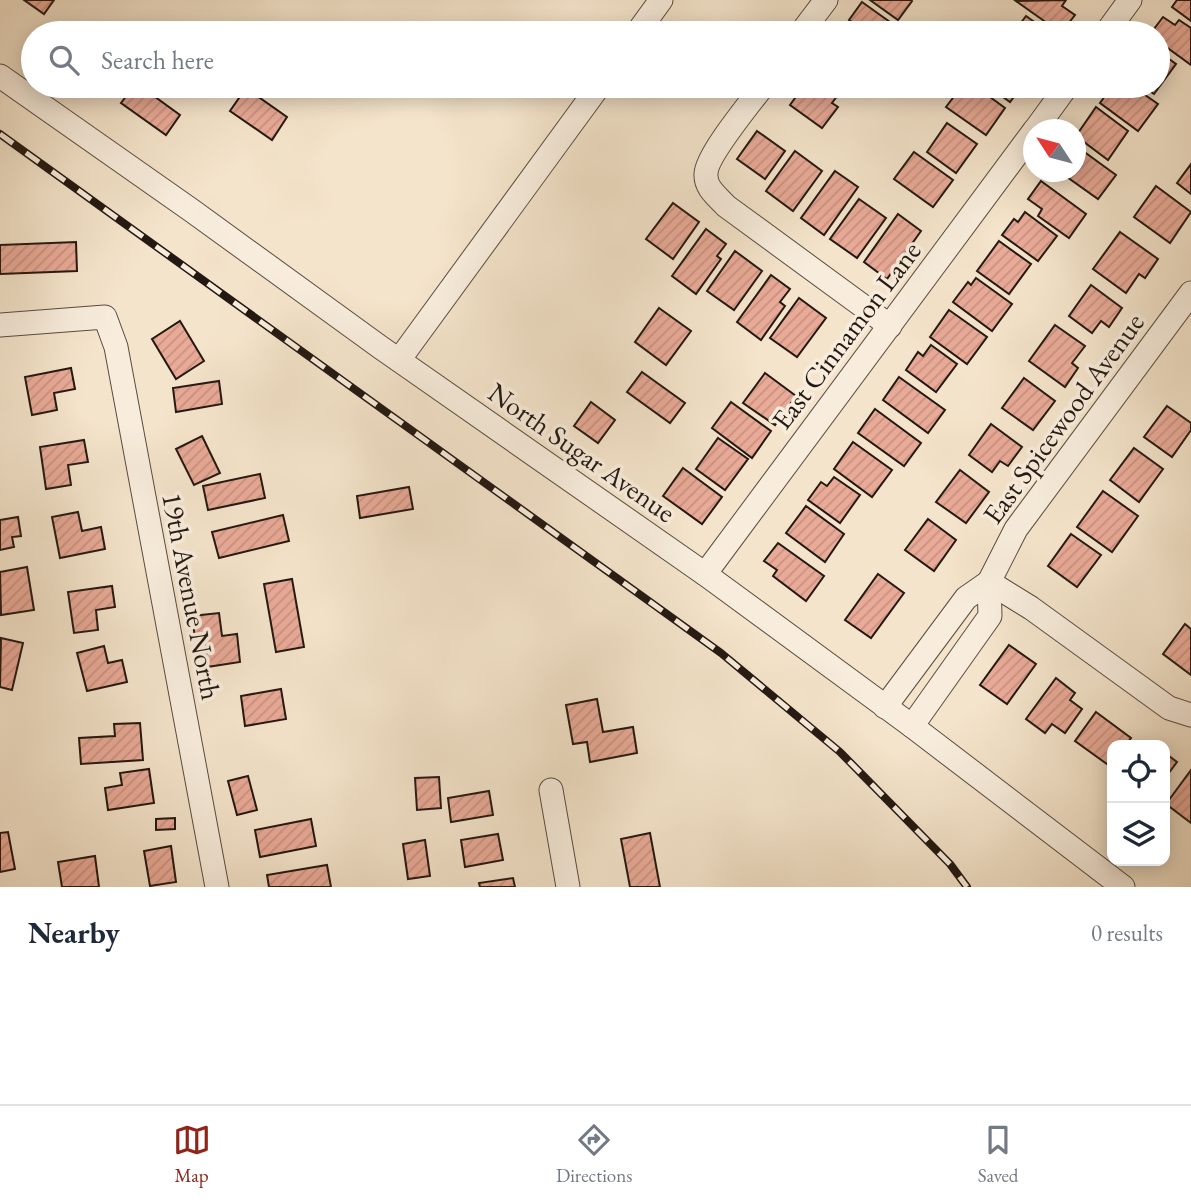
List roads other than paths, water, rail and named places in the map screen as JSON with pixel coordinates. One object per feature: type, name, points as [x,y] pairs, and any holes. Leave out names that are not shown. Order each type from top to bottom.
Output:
[{"type":"street","points":[[646,21],[661,0]]},
{"type":"street","points":[[811,21],[826,0]]},
{"type":"street","points":[[1115,21],[1130,0]]},
{"type":"street","name":"North Sugar Avenue","points":[[0,76],[21,91]]},
{"type":"street","name":"North Sugar Avenue","points":[[31,98],[705,574],[912,726],[1123,887]]},
{"type":"street","points":[[399,360],[590,98]]},
{"type":"street","points":[[754,98],[710,160],[706,174],[711,191],[726,206],[890,326]]},
{"type":"street","name":"East Cinnamon Lane","points":[[1042,119],[1058,98]]},
{"type":"street","name":"East Cinnamon Lane","points":[[705,574],[1023,145]]},
{"type":"street","name":"East Spicewood Avenue","points":[[885,707],[966,598],[989,582],[1016,529],[1191,293]]},
{"type":"street","name":"19th Avenue North","points":[[0,325],[105,317],[116,347],[217,887]]},
{"type":"street","points":[[989,582],[1031,608],[1169,708],[1191,715]]},
{"type":"street","name":"East Spicewood Avenue","points":[[912,726],[990,616],[989,582]]},
{"type":"street","points":[[551,790],[568,887]]},
{"type":"railway","points":[[0,134],[721,653],[840,752],[950,864],[967,887]]}]
